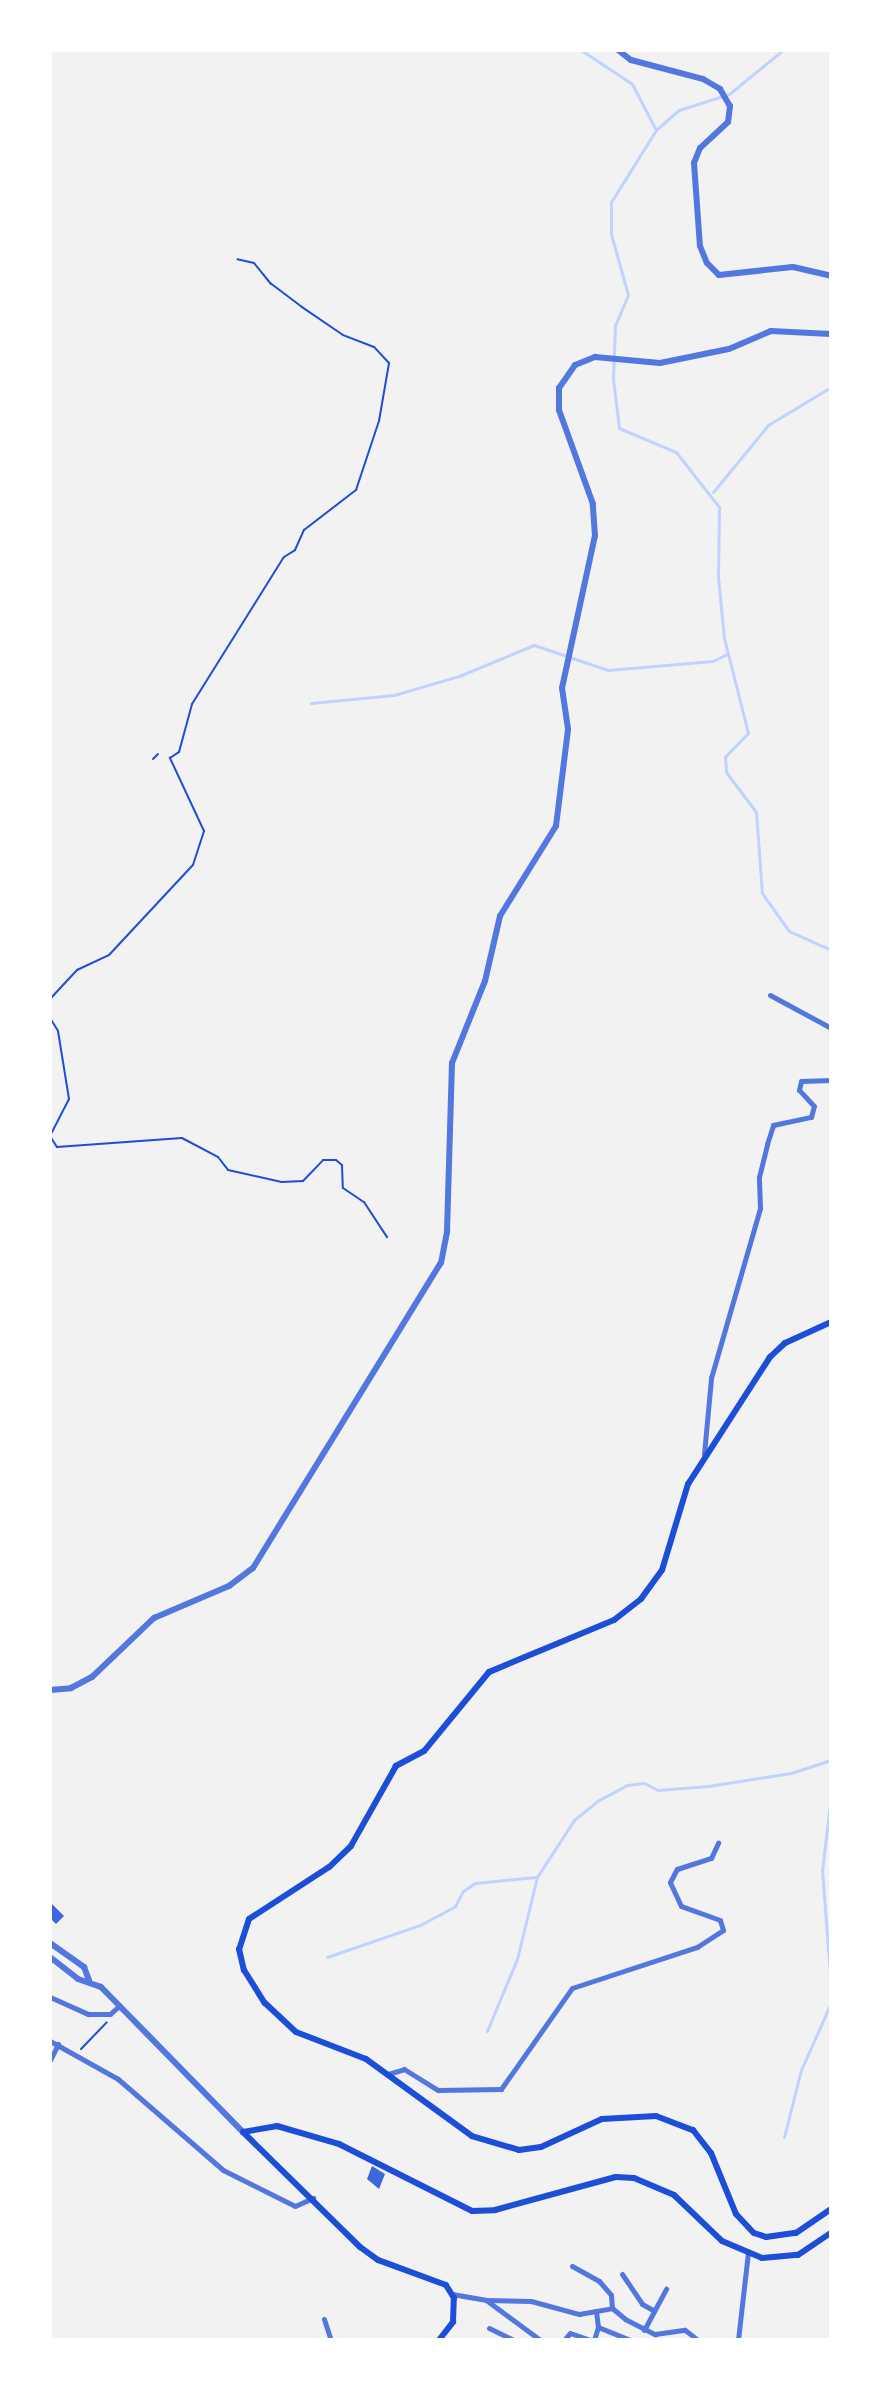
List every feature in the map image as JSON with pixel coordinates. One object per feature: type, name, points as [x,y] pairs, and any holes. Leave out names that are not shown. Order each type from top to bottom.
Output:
[{"type":"main road","points":[[831,1322],[785,1343],[770,1357],[704,1454],[688,1484],[662,1570],[641,1599],[614,1620],[489,1672],[424,1751],[396,1766],[351,1846],[242,1928],[244,1970],[283,2021],[296,2032],[357,2055],[472,2136],[519,2150],[541,2147],[602,2119],[656,2116],[675,2120],[693,2130],[711,2153],[746,2227],[766,2237],[796,2233],[831,2209]]},
{"type":"main road","points":[[243,2132],[277,2126],[339,2144],[472,2211],[495,2210],[616,2177],[634,2178],[674,2195],[722,2241],[778,2260],[798,2255],[831,2233]]},
{"type":"main road","points":[[243,2132],[378,2260],[446,2285],[452,2294],[453,2322],[439,2340]]},
{"type":"street","points":[[618,50],[631,60],[703,79],[720,89],[730,106],[728,122],[700,148],[694,163],[700,246],[707,263],[719,275],[793,267],[831,276]]},
{"type":"street","points":[[50,1690],[71,1688],[92,1677],[154,1618],[229,1586],[253,1568],[435,1275],[447,1231],[452,1063],[485,981],[500,916],[556,826],[568,729],[562,688],[595,536],[593,504],[559,410],[559,388],[575,365],[595,357],[641,362],[729,349],[771,331],[831,334]]},
{"type":"street","points":[[770,995],[831,1028]]},
{"type":"street","points":[[704,1454],[711,1378],[760,1208],[759,1177],[773,1125],[811,1117],[814,1106],[799,1090],[801,1081],[831,1080]]},
{"type":"street","points":[[388,2074],[404,2069],[438,2090],[501,2089],[572,1988],[697,1947],[723,1930],[720,1920],[681,1906],[670,1882],[677,1869],[711,1858],[718,1843]]},
{"type":"street","points":[[50,1943],[84,1967],[89,1980],[121,2006],[243,2132]]},
{"type":"street","points":[[50,1957],[78,1979],[89,1980]]},
{"type":"street","points":[[50,1997],[88,2014],[110,2014],[121,2006]]},
{"type":"street","points":[[50,2041],[118,2079],[223,2170],[295,2206],[313,2198]]},
{"type":"street","points":[[50,2060],[58,2044]]},
{"type":"street","points":[[738,2340],[748,2251]]},
{"type":"street","points":[[572,2266],[605,2286],[612,2308],[645,2330],[677,2336],[685,2330],[698,2340]]},
{"type":"street","points":[[622,2274],[642,2304],[653,2310]]},
{"type":"street","points":[[649,2340],[645,2330],[666,2289]]},
{"type":"street","points":[[452,2294],[486,2300],[531,2301],[579,2314],[612,2308]]},
{"type":"street","points":[[486,2300],[540,2340]]},
{"type":"street","points":[[564,2340],[570,2333],[592,2340],[598,2327],[596,2311]]},
{"type":"street","points":[[324,2319],[331,2340]]},
{"type":"street","points":[[598,2327],[631,2340]]},
{"type":"street","points":[[489,2328],[514,2340]]},
{"type":"street","points":[[525,2340],[529,2331]]},
{"type":"path","points":[[50,999],[77,970],[109,955],[193,865],[204,831],[170,758],[179,752],[192,704],[284,557],[295,550],[304,530],[356,490],[379,421],[389,363],[374,347],[343,335],[271,284],[254,263],[237,259]]},
{"type":"path","points":[[153,759],[158,754]]},
{"type":"path","points":[[50,1018],[58,1031],[69,1099],[50,1136],[57,1147],[182,1138],[218,1157],[228,1170],[282,1182],[303,1181],[323,1160],[336,1160],[342,1165],[343,1188],[364,1202],[387,1237]]},
{"type":"path","points":[[76,2054],[121,2006]]},
{"type":"building","points":[[50,1902],[64,1916],[56,1924],[50,1918]]},
{"type":"building","points":[[372,2166],[385,2174],[379,2189],[367,2179]]},
{"type":"waterway","points":[[581,50],[632,84],[656,130],[611,202],[611,234],[628,295],[615,325],[613,379],[619,428],[676,452],[719,507],[718,577],[724,638],[748,733],[725,757],[726,772],[756,812],[762,893],[789,931],[831,950]]},
{"type":"waterway","points":[[657,129],[679,110],[729,94],[783,50]]},
{"type":"waterway","points":[[713,492],[768,425],[831,387]]},
{"type":"waterway","points":[[311,703],[394,695],[459,676],[534,645],[608,670],[713,661],[727,654]]},
{"type":"waterway","points":[[487,2031],[517,1959],[537,1877],[574,1820],[599,1800],[627,1785],[644,1783],[658,1790],[708,1786],[791,1773],[831,1760]]},
{"type":"waterway","points":[[831,1795],[822,1870],[831,1988]]},
{"type":"waterway","points":[[327,1957],[420,1925],[455,1906],[463,1891],[475,1883],[536,1877]]},
{"type":"waterway","points":[[784,2137],[801,2070],[830,2005],[831,1991]]}]
